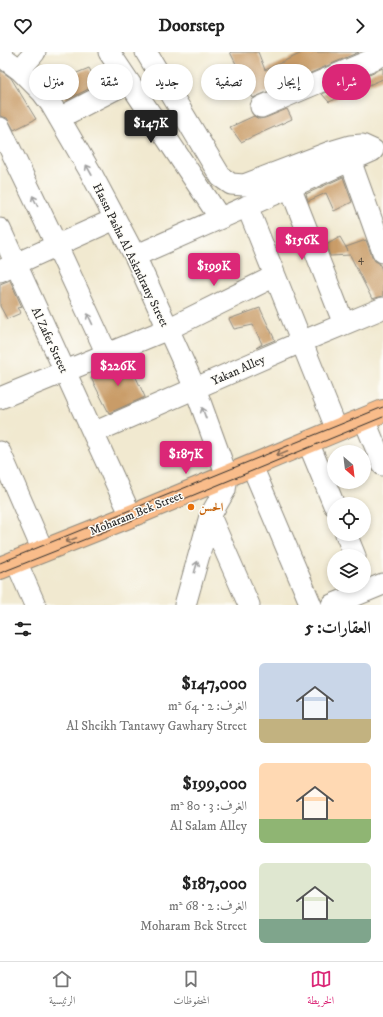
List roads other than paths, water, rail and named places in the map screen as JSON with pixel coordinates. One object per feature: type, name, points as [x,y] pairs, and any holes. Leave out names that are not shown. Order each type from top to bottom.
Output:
[{"type":"main road","name":"Moharam Bek Street","points":[[8,565],[131,516],[373,415]]},
{"type":"street","points":[[7,63],[34,52]]},
{"type":"street","points":[[109,52],[117,64]]},
{"type":"street","points":[[146,52],[221,177],[231,184],[244,185],[330,152],[350,146],[378,148]]},
{"type":"street","points":[[261,107],[383,54]]},
{"type":"street","name":"Hassn Pasha Al Askndrany Street","points":[[7,63],[42,92],[59,118],[115,218],[135,256],[195,388],[227,476]]},
{"type":"street","points":[[133,88],[220,218]]},
{"type":"street","points":[[59,118],[94,100]]},
{"type":"street","points":[[0,128],[107,354]]},
{"type":"street","points":[[135,256],[378,148]]},
{"type":"street","points":[[350,160],[382,243]]},
{"type":"street","points":[[290,186],[344,324]]},
{"type":"street","points":[[247,206],[337,430]]},
{"type":"street","points":[[8,267],[57,246],[115,218]]},
{"type":"street","name":"Al Zafer Street","points":[[0,229],[8,267],[65,371],[131,516]]},
{"type":"street","points":[[0,398],[168,329],[275,276]]},
{"type":"street","name":"Yakan Alley","points":[[93,433],[301,342],[383,308]]},
{"type":"street","points":[[373,415],[383,466]]},
{"type":"street","points":[[308,442],[331,497]]},
{"type":"street","points":[[0,452],[43,551]]},
{"type":"street","points":[[252,466],[311,605]]},
{"type":"street","points":[[185,605],[210,516],[225,490],[227,476]]},
{"type":"street","points":[[210,516],[248,605]]},
{"type":"street","points":[[8,565],[35,605]]},
{"type":"street","points":[[332,605],[373,589]]},
{"type":"tram line","points":[[0,563],[383,407]]},
{"type":"tram line","points":[[0,573],[383,417]]},
{"type":"place","name":"الحسن","points":[[191,507]]}]
